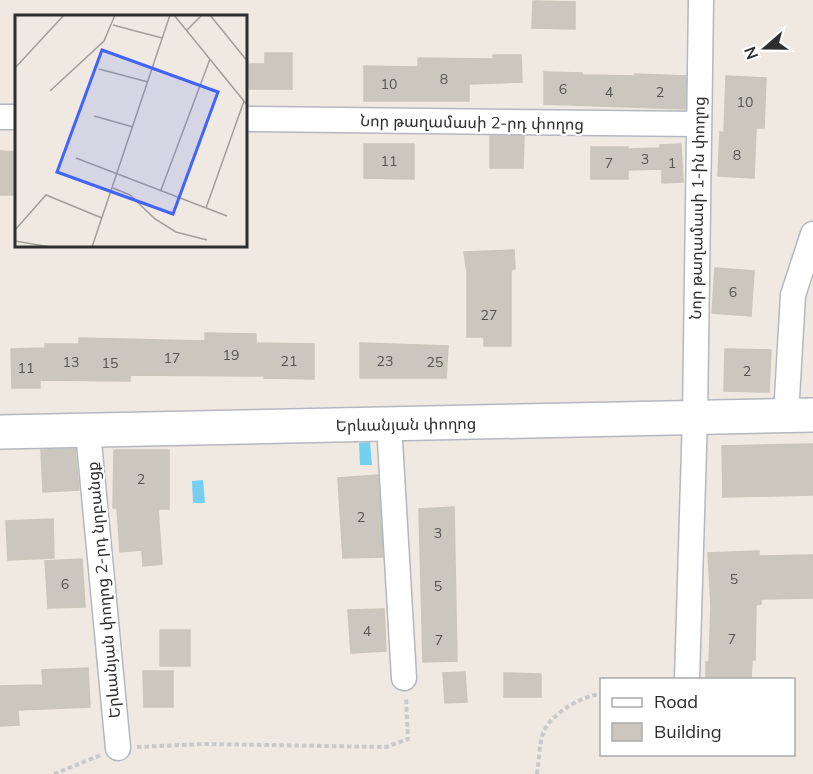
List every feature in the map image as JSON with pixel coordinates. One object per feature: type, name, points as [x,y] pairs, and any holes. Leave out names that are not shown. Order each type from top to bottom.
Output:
[{"type":"main road","name":"Երևանյան փողոց","points":[[0,432],[88,432],[800,415]]},
{"type":"street","name":"Նոր թաղամասի 1-ին փողոց","points":[[687,678],[695,416],[701,0]]},
{"type":"street","name":"Նոր թաղամասի 2-րդ փողոց","points":[[248,119],[698,124]]},
{"type":"street","points":[[800,415],[793,295],[813,234]]},
{"type":"street","points":[[389,424],[404,678]]},
{"type":"street","name":"Երևանյան փողոց 2-րդ նրբանցք","points":[[88,432],[118,748]]},
{"type":"path","points":[[54,774],[118,748],[204,744],[386,747],[408,739],[404,678]]},
{"type":"path","points":[[537,774],[544,731],[559,712],[590,695],[600,694]]},
{"type":"water","points":[[370,442],[372,465],[360,465],[359,443]]},
{"type":"water","points":[[203,480],[205,503],[193,503],[192,481]]},
{"type":"building","points":[[533,1],[575,2],[575,29],[532,28]]},
{"type":"building","points":[[265,53],[292,53],[292,89],[248,89],[248,64],[265,64]]},
{"type":"building","points":[[493,55],[521,55],[522,82],[469,84],[469,101],[364,101],[364,66],[418,67],[418,58],[493,59]]},
{"type":"building","points":[[544,72],[582,73],[582,75],[686,76],[685,109],[544,104]]},
{"type":"building","points":[[726,76],[766,78],[764,128],[756,128],[754,178],[718,176],[720,132],[724,133]]},
{"type":"building","points":[[490,136],[524,136],[523,168],[490,168]]},
{"type":"building","points":[[364,144],[414,144],[414,179],[364,178]]},
{"type":"building","points":[[681,144],[683,182],[662,183],[662,169],[628,170],[628,179],[591,179],[591,147],[660,148],[660,145]]},
{"type":"building","points":[[0,151],[15,152],[15,195],[0,195]]},
{"type":"building","points":[[514,250],[515,269],[511,270],[511,346],[484,346],[484,337],[467,337],[467,272],[464,252]]},
{"type":"building","points":[[715,268],[754,271],[751,316],[712,313]]},
{"type":"building","points":[[205,333],[256,334],[256,343],[314,344],[314,379],[264,378],[264,376],[130,375],[130,381],[40,380],[40,388],[12,388],[11,349],[45,348],[45,344],[79,344],[79,338],[205,341]]},
{"type":"building","points":[[360,343],[448,346],[446,378],[360,378]]},
{"type":"building","points":[[725,349],[771,350],[769,392],[724,391]]},
{"type":"building","points":[[813,444],[813,495],[723,497],[722,446]]},
{"type":"building","points":[[75,449],[79,490],[43,492],[41,450]]},
{"type":"building","points":[[114,450],[169,450],[169,509],[158,509],[162,564],[143,566],[142,550],[120,552],[117,508],[113,508]]},
{"type":"building","points":[[378,475],[383,557],[343,558],[338,478]]},
{"type":"building","points":[[454,507],[457,661],[423,662],[419,509]]},
{"type":"building","points":[[53,519],[54,558],[8,560],[6,521]]},
{"type":"building","points":[[759,551],[759,556],[813,555],[813,598],[761,599],[761,604],[756,605],[755,660],[752,660],[751,678],[706,678],[706,662],[709,662],[711,606],[708,553]]},
{"type":"building","points":[[82,559],[85,607],[48,608],[45,561]]},
{"type":"building","points":[[384,609],[386,651],[351,653],[348,610]]},
{"type":"building","points":[[160,630],[190,630],[190,666],[160,666]]},
{"type":"building","points":[[88,668],[90,707],[18,710],[19,725],[0,726],[0,686],[43,685],[42,670]]},
{"type":"building","points":[[143,671],[173,671],[173,707],[144,707]]},
{"type":"building","points":[[465,672],[467,702],[445,703],[443,673]]},
{"type":"building","points":[[504,673],[541,674],[541,697],[504,697]]}]
